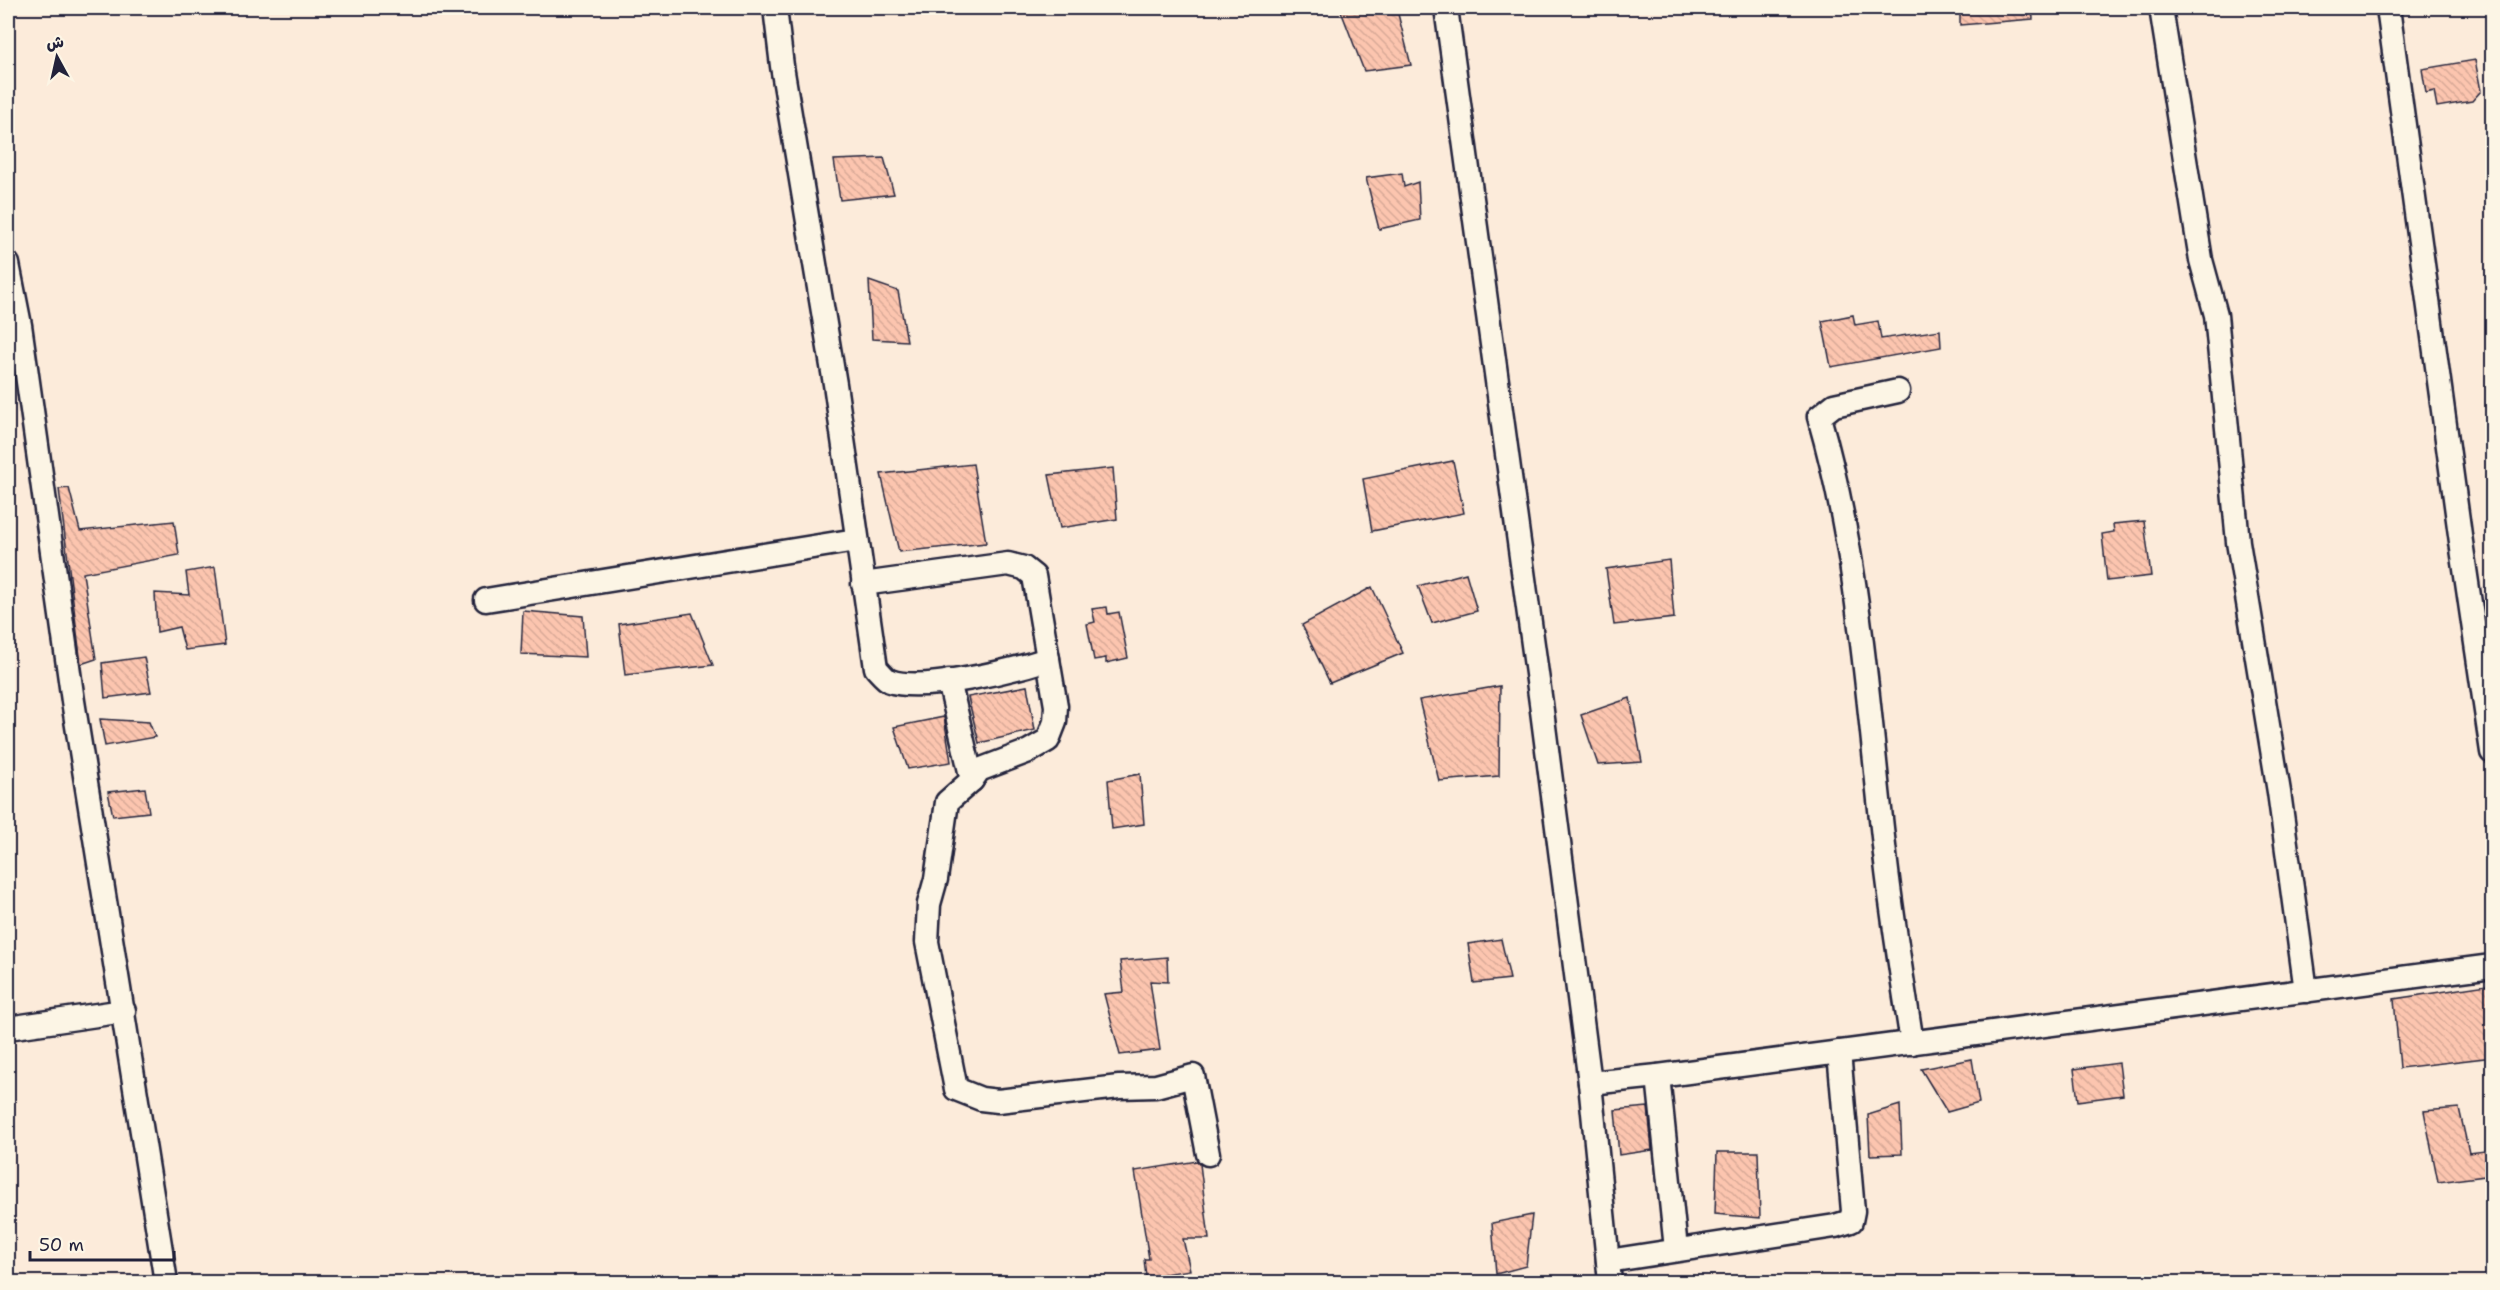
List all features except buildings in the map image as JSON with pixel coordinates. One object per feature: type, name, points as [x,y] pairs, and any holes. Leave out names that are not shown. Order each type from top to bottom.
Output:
[{"type":"street","points":[[775,8],[782,66],[835,384],[876,668],[889,681],[910,683],[949,681],[1048,659]]},
{"type":"street","points":[[1446,8],[1540,691],[1590,1083],[1609,1272],[1676,1249],[1835,1226],[1851,1221],[1853,1211],[1839,1052]]},
{"type":"street","points":[[2161,8],[2201,260],[2216,315],[2238,542],[2279,792],[2306,991]]},
{"type":"street","points":[[2388,8],[2459,531],[2493,752]]},
{"type":"street","points":[[8,264],[14,326],[166,1282]]},
{"type":"street","points":[[1898,391],[1834,405],[1819,417],[1849,545],[1873,729],[1886,863],[1912,1043]]},
{"type":"street","points":[[486,600],[856,540]]},
{"type":"street","points":[[863,584],[1008,564],[1024,568],[1034,576],[1056,706],[1055,722],[1048,741],[1029,752],[991,763],[979,770],[972,780],[947,802],[936,879],[929,904],[927,942],[956,1089],[981,1099],[998,1101],[1119,1087],[1156,1086],[1194,1076],[1208,1154]]},
{"type":"street","points":[[949,681],[972,780]]},
{"type":"street","points":[[1590,1083],[2493,966]]},
{"type":"street","points":[[8,1028],[124,1011]]},
{"type":"street","points":[[1658,1076],[1676,1249]]}]
